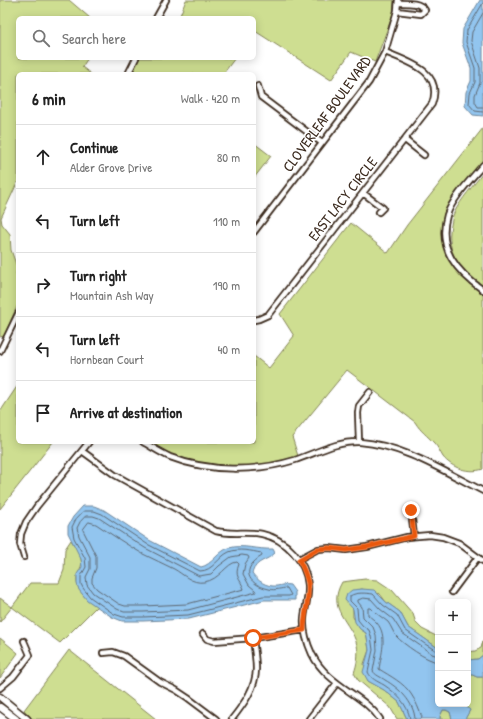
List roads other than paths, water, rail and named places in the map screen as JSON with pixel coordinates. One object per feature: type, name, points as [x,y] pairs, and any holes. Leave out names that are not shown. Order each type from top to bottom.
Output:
[{"type":"main road","points":[[0,697],[27,719]]},
{"type":"main road","points":[[0,707],[16,719]]},
{"type":"street","points":[[157,16],[166,0]]},
{"type":"street","points":[[397,11],[421,14],[425,10],[424,7],[418,4],[398,2]]},
{"type":"street","name":"CLOVERLEAF BOULEVARD","points":[[256,229],[369,82],[385,52],[397,11],[398,2]]},
{"type":"street","name":"EAST LACY CIRCLE","points":[[256,319],[268,315],[432,104],[435,86],[430,77],[418,66],[385,52]]},
{"type":"street","points":[[129,72],[135,60]]},
{"type":"street","points":[[258,86],[261,97],[322,144]]},
{"type":"street","points":[[405,140],[424,156]]},
{"type":"street","points":[[483,165],[458,195],[447,214],[445,233],[448,254],[455,265],[467,279],[483,290]]},
{"type":"street","points":[[363,193],[383,208],[379,212]]},
{"type":"street","points":[[0,351],[16,318]]},
{"type":"street","points":[[358,442],[359,406],[370,392]]},
{"type":"street","points":[[147,444],[170,457],[190,463],[211,467],[237,468],[264,467],[295,460],[340,444],[358,442],[381,445],[395,448],[483,491]]},
{"type":"street","points":[[24,556],[20,544],[21,534],[26,522],[37,506],[87,444]]},
{"type":"street","points":[[82,450],[115,475],[207,526],[223,532],[255,533],[268,536],[284,544],[299,560],[305,572],[308,584],[308,598],[304,618],[304,630],[312,654],[318,664],[337,683],[370,708],[380,719]]},
{"type":"street","points":[[411,510],[414,536]]},
{"type":"street","points":[[299,560],[318,549],[329,548],[346,550],[367,547],[414,536],[430,535],[451,539],[467,548],[483,561]]},
{"type":"street","points":[[452,592],[478,558]]},
{"type":"street","points":[[203,634],[207,639],[214,641],[253,638],[304,630]]},
{"type":"street","points":[[232,719],[242,706],[255,679],[256,670],[253,638]]},
{"type":"street","points":[[0,688],[13,677],[30,655],[24,641]]},
{"type":"street","points":[[102,653],[113,652],[124,656],[160,682],[188,698],[216,719]]},
{"type":"street","points":[[309,719],[337,683]]},
{"type":"water","points":[[480,0],[483,0],[483,116],[473,115],[465,106],[466,92],[471,81],[471,68],[462,43],[463,29]]},
{"type":"water","points":[[83,506],[94,506],[104,510],[149,540],[201,567],[208,564],[229,548],[245,547],[273,549],[275,553],[256,565],[252,573],[257,579],[266,584],[273,586],[290,585],[295,592],[295,600],[264,600],[189,619],[122,621],[112,617],[87,600],[79,590],[77,584],[77,574],[82,567],[81,559],[68,533],[68,526],[73,517]]},
{"type":"water","points":[[352,590],[374,590],[386,602],[400,612],[408,627],[435,646],[435,707],[466,707],[470,710],[465,719],[452,719],[450,712],[443,710],[440,719],[407,719],[399,702],[384,690],[368,681],[363,672],[369,650],[366,633],[360,629],[355,622],[353,609],[345,600],[347,594]]},
{"type":"water","points":[[483,655],[483,677],[477,677],[471,674],[471,660],[478,659]]}]
